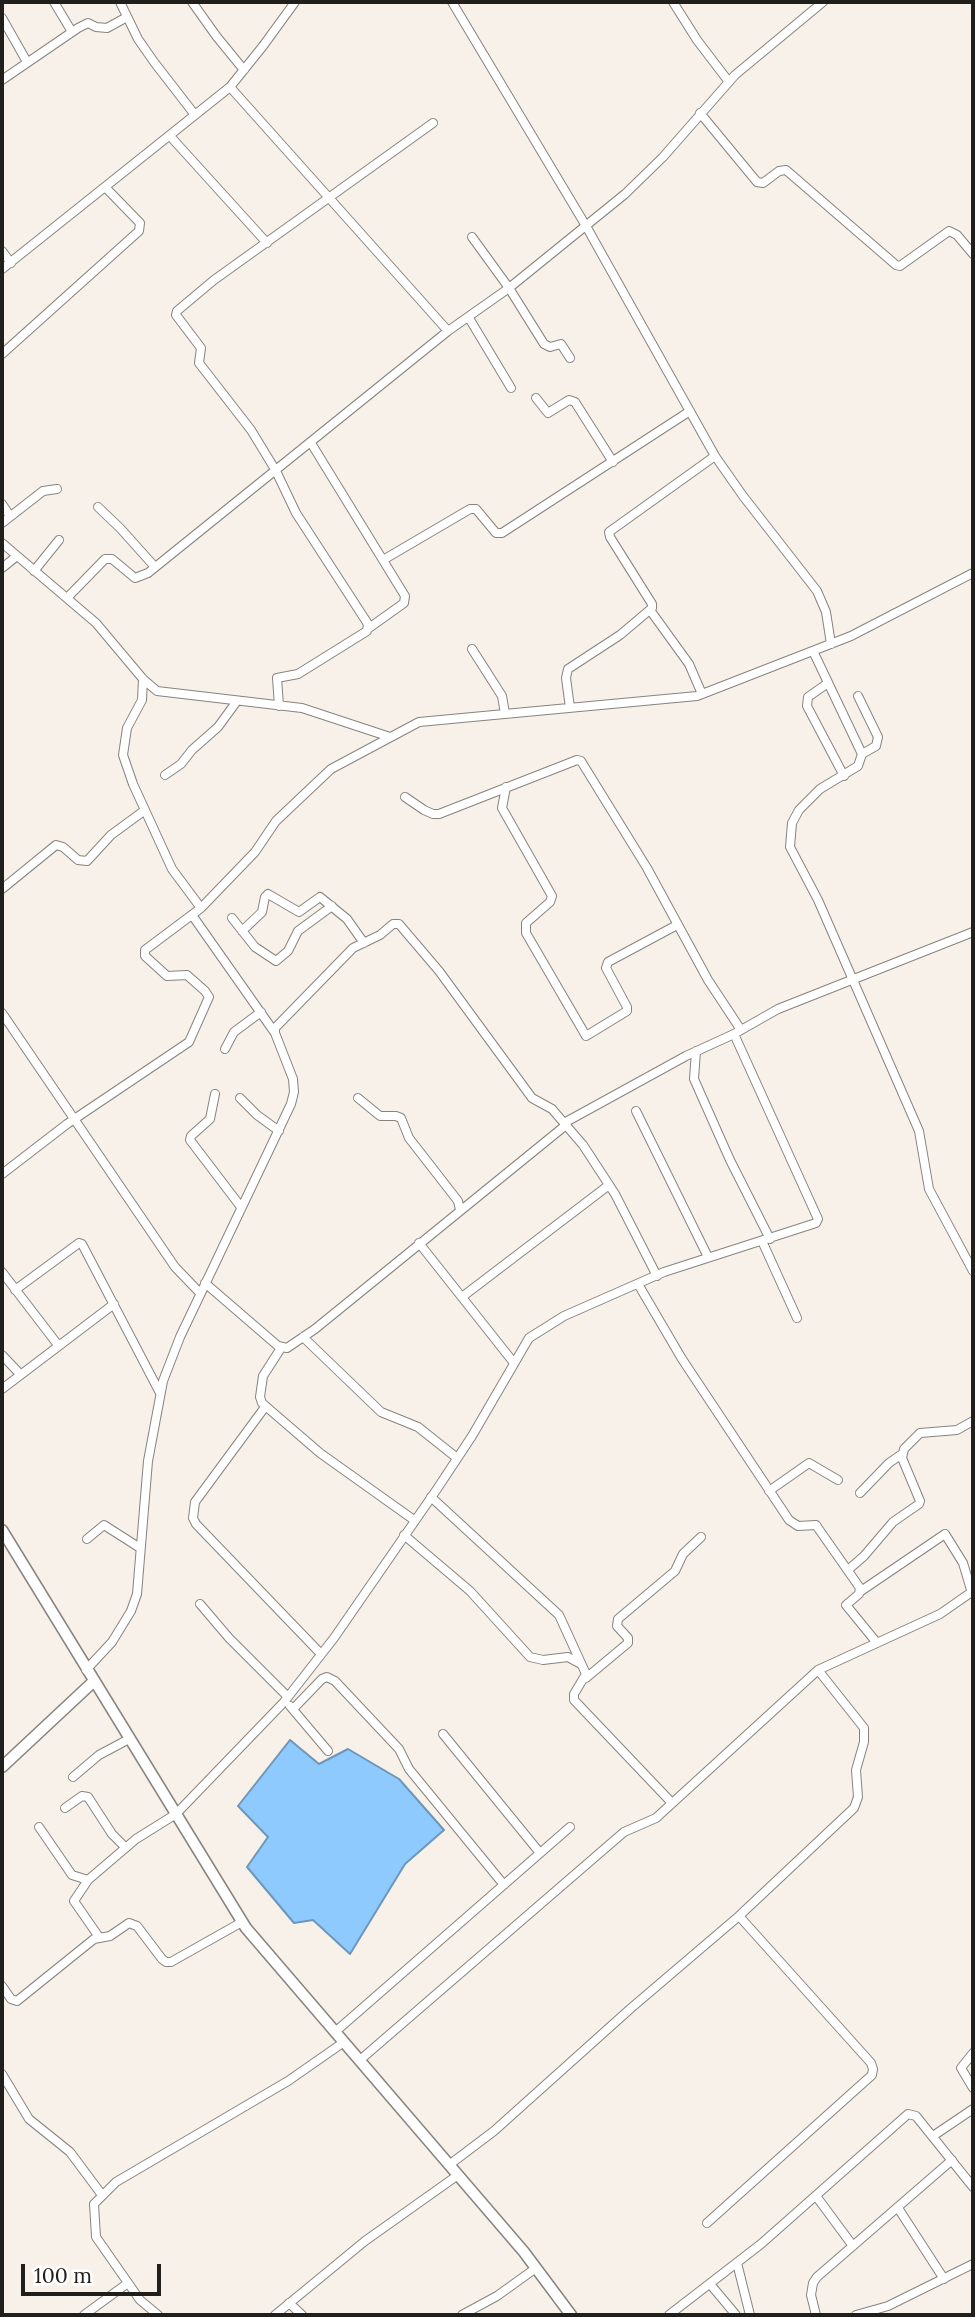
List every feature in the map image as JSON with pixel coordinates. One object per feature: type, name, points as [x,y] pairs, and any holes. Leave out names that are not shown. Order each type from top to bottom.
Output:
[{"type":"street","points":[[54,2],[72,32]]},
{"type":"street","points":[[120,2],[154,62],[195,115]]},
{"type":"street","points":[[192,2],[244,70]]},
{"type":"street","points":[[452,2],[586,226],[715,456],[817,591],[826,612],[831,644]]},
{"type":"street","points":[[673,2],[697,40],[729,82]]},
{"type":"street","points":[[67,598],[105,559],[112,559],[135,578],[155,567],[448,331],[509,288],[625,194],[729,82],[823,2]]},
{"type":"street","points":[[2,269],[230,87],[290,4]]},
{"type":"street","points":[[2,80],[88,23],[107,28],[127,17]]},
{"type":"street","points":[[2,18],[27,62]]},
{"type":"street","points":[[230,87],[448,331]]},
{"type":"street","points":[[700,113],[757,182],[763,183],[779,170],[786,170],[896,265],[900,266],[949,231],[957,235],[973,254]]},
{"type":"street","points":[[369,628],[296,513],[276,471],[243,419],[199,363],[201,348],[176,315],[177,311],[214,280],[433,123]]},
{"type":"street","points":[[170,136],[267,243]]},
{"type":"street","points":[[2,354],[139,231],[140,223],[106,188]]},
{"type":"street","points":[[472,237],[509,288],[544,344],[550,347],[561,344],[570,358]]},
{"type":"street","points":[[2,251],[10,263]]},
{"type":"street","points":[[469,318],[512,388]]},
{"type":"street","points":[[536,398],[548,413],[569,400],[575,402],[613,462]]},
{"type":"street","points":[[383,560],[470,509],[476,509],[496,533],[502,533],[690,411]]},
{"type":"street","points":[[279,705],[277,678],[298,674],[369,628],[405,600],[403,591],[311,443]]},
{"type":"street","points":[[570,708],[566,678],[568,669],[620,635],[650,611],[652,604],[609,532],[715,456]]},
{"type":"street","points":[[2,523],[43,491],[57,489]]},
{"type":"street","points":[[2,504],[10,516]]},
{"type":"street","points":[[97,507],[155,567]]},
{"type":"street","points":[[34,571],[59,540]]},
{"type":"street","points":[[2,543],[96,623],[152,689],[162,693],[302,708],[390,737]]},
{"type":"street","points":[[2,568],[17,556]]},
{"type":"street","points":[[2,1174],[75,1119],[189,1042],[209,997],[187,975],[180,973],[167,976],[144,953],[201,908],[255,852],[276,821],[331,769],[419,722],[702,694],[851,636],[973,573]]},
{"type":"street","points":[[650,611],[689,664],[702,694]]},
{"type":"street","points":[[472,649],[502,696],[505,714]]},
{"type":"street","points":[[813,651],[862,754]]},
{"type":"street","points":[[143,679],[142,700],[127,728],[122,750],[133,784],[172,869],[201,908]]},
{"type":"street","points":[[828,683],[808,697],[807,706],[844,776]]},
{"type":"street","points":[[858,696],[878,737],[876,746],[862,754],[858,766],[820,789],[799,810],[792,823],[790,848],[814,894],[919,1131],[929,1189],[973,1271]]},
{"type":"street","points":[[165,775],[181,764],[192,750],[218,727],[237,701]]},
{"type":"street","points":[[99,1937],[74,1902],[88,1880],[125,1847],[176,1814],[286,1699],[321,1654],[431,1497],[524,1343],[536,1332],[564,1316],[638,1284],[708,1257],[812,1226],[818,1219],[737,1032],[648,868],[581,761],[439,814],[424,810],[405,797]]},
{"type":"street","points":[[506,787],[502,808],[552,896],[550,902],[526,923],[526,933],[586,1036],[627,1011],[606,968],[608,962],[677,925]]},
{"type":"street","points":[[2,889],[56,845],[63,847],[78,860],[87,860],[111,835],[145,810]]},
{"type":"street","points":[[242,931],[262,912],[268,894],[296,912],[303,911],[320,897],[347,919],[364,943]]},
{"type":"street","points":[[232,918],[262,954],[276,961],[288,951],[298,931],[332,906]]},
{"type":"street","points":[[86,1670],[112,1642],[131,1611],[137,1594],[148,1461],[160,1393],[180,1336],[279,1131],[294,1092],[293,1079],[275,1033],[192,915]]},
{"type":"street","points":[[275,1033],[277,1024],[346,954],[380,935],[393,924],[399,925],[439,971],[532,1098],[552,1108],[588,1151],[657,1276]]},
{"type":"street","points":[[414,1520],[320,1453],[265,1407],[260,1397],[262,1380],[281,1348],[303,1337],[565,1124],[696,1051],[788,1005],[973,932]]},
{"type":"street","points":[[225,1049],[234,1032],[261,1012]]},
{"type":"street","points":[[2,1013],[175,1267],[200,1293]]},
{"type":"street","points":[[696,1051],[694,1079],[766,1240],[797,1318]]},
{"type":"street","points":[[215,1094],[210,1119],[190,1140],[241,1207]]},
{"type":"street","points":[[240,1098],[279,1131]]},
{"type":"street","points":[[358,1098],[380,1116],[401,1118],[409,1138],[455,1197],[460,1210]]},
{"type":"street","points":[[636,1111],[708,1257]]},
{"type":"street","points":[[462,1297],[609,1185]]},
{"type":"street","points":[[15,1290],[79,1243],[82,1244],[145,1369],[160,1393]]},
{"type":"street","points":[[419,1243],[514,1363]]},
{"type":"street","points":[[2,1272],[58,1346]]},
{"type":"street","points":[[205,1283],[281,1348]]},
{"type":"street","points":[[638,1284],[682,1359],[769,1491],[794,1524],[816,1525],[860,1591]]},
{"type":"street","points":[[2,1389],[114,1304]]},
{"type":"street","points":[[303,1337],[381,1412],[418,1427],[457,1458]]},
{"type":"street","points":[[2,1354],[20,1374]]},
{"type":"street","points":[[265,1407],[195,1502],[193,1518],[321,1654]]},
{"type":"street","points":[[860,1493],[889,1463],[902,1454],[920,1433],[957,1430],[973,1421]]},
{"type":"street","points":[[848,1570],[893,1522],[919,1504],[902,1454]]},
{"type":"street","points":[[769,1491],[809,1463],[838,1480]]},
{"type":"street","points":[[431,1497],[559,1615],[586,1678]]},
{"type":"street","points":[[87,1539],[104,1525],[140,1548]]},
{"type":"street","points":[[2,1530],[242,1922],[536,2268],[571,2315]]},
{"type":"street","points":[[360,2060],[625,1832],[656,1818],[818,1670],[877,1643],[940,1614],[972,1592],[963,1563],[945,1534],[860,1591],[846,1605],[877,1643]]},
{"type":"street","points":[[404,1535],[470,1591],[530,1657],[543,1660],[565,1657],[582,1664]]},
{"type":"street","points":[[672,1803],[578,1706],[574,1694],[586,1678],[628,1643],[628,1638],[617,1626],[618,1619],[675,1571],[683,1555],[701,1537]]},
{"type":"street","points":[[200,1604],[286,1699],[328,1751]]},
{"type":"street","points":[[449,2165],[494,2131],[739,1916],[857,1803],[856,1770],[864,1742],[864,1728],[818,1670]]},
{"type":"street","points":[[293,1709],[322,1679],[327,1677],[335,1681],[399,1749],[409,1769],[504,1885]]},
{"type":"street","points":[[2,1768],[93,1682]]},
{"type":"street","points":[[443,1734],[540,1853]]},
{"type":"street","points":[[73,1777],[99,1755],[129,1739]]},
{"type":"street","points":[[65,1808],[82,1796],[88,1797],[111,1834],[125,1847]]},
{"type":"street","points":[[39,1827],[72,1875],[88,1880]]},
{"type":"street","points":[[335,2032],[570,1827]]},
{"type":"street","points":[[707,2223],[872,2075],[873,2069],[871,2063],[739,1916]]},
{"type":"street","points":[[2,1986],[11,1999],[17,2001],[99,1937],[107,1937],[129,1923],[134,1924],[162,1959],[170,1962],[242,1922]]},
{"type":"street","points":[[158,2315],[143,2303],[94,2231],[93,2209],[102,2195],[117,2182],[288,2081],[344,2042]]},
{"type":"street","points":[[973,2053],[961,2068],[973,2088]]},
{"type":"street","points":[[2,2074],[29,2119],[70,2152],[102,2195]]},
{"type":"street","points":[[933,2136],[973,2109]]},
{"type":"street","points":[[669,2315],[737,2263],[908,2114],[916,2116],[973,2186]]},
{"type":"street","points":[[816,2315],[811,2295],[813,2283],[951,2160]]},
{"type":"street","points":[[275,2315],[365,2241],[458,2175]]},
{"type":"street","points":[[816,2196],[853,2246]]},
{"type":"street","points":[[898,2208],[944,2279]]},
{"type":"street","points":[[737,2263],[750,2315]]},
{"type":"street","points":[[856,2315],[888,2306],[973,2264]]},
{"type":"street","points":[[466,2314],[536,2268]]},
{"type":"street","points":[[85,2315],[128,2283]]},
{"type":"street","points":[[710,2284],[736,2315]]},
{"type":"street","points":[[289,2303],[302,2315]]},
{"type":"water","points":[[290,1740],[319,1764],[348,1749],[399,1779],[444,1830],[405,1864],[350,1954],[313,1920],[294,1923],[247,1867],[268,1837],[238,1806]]}]
